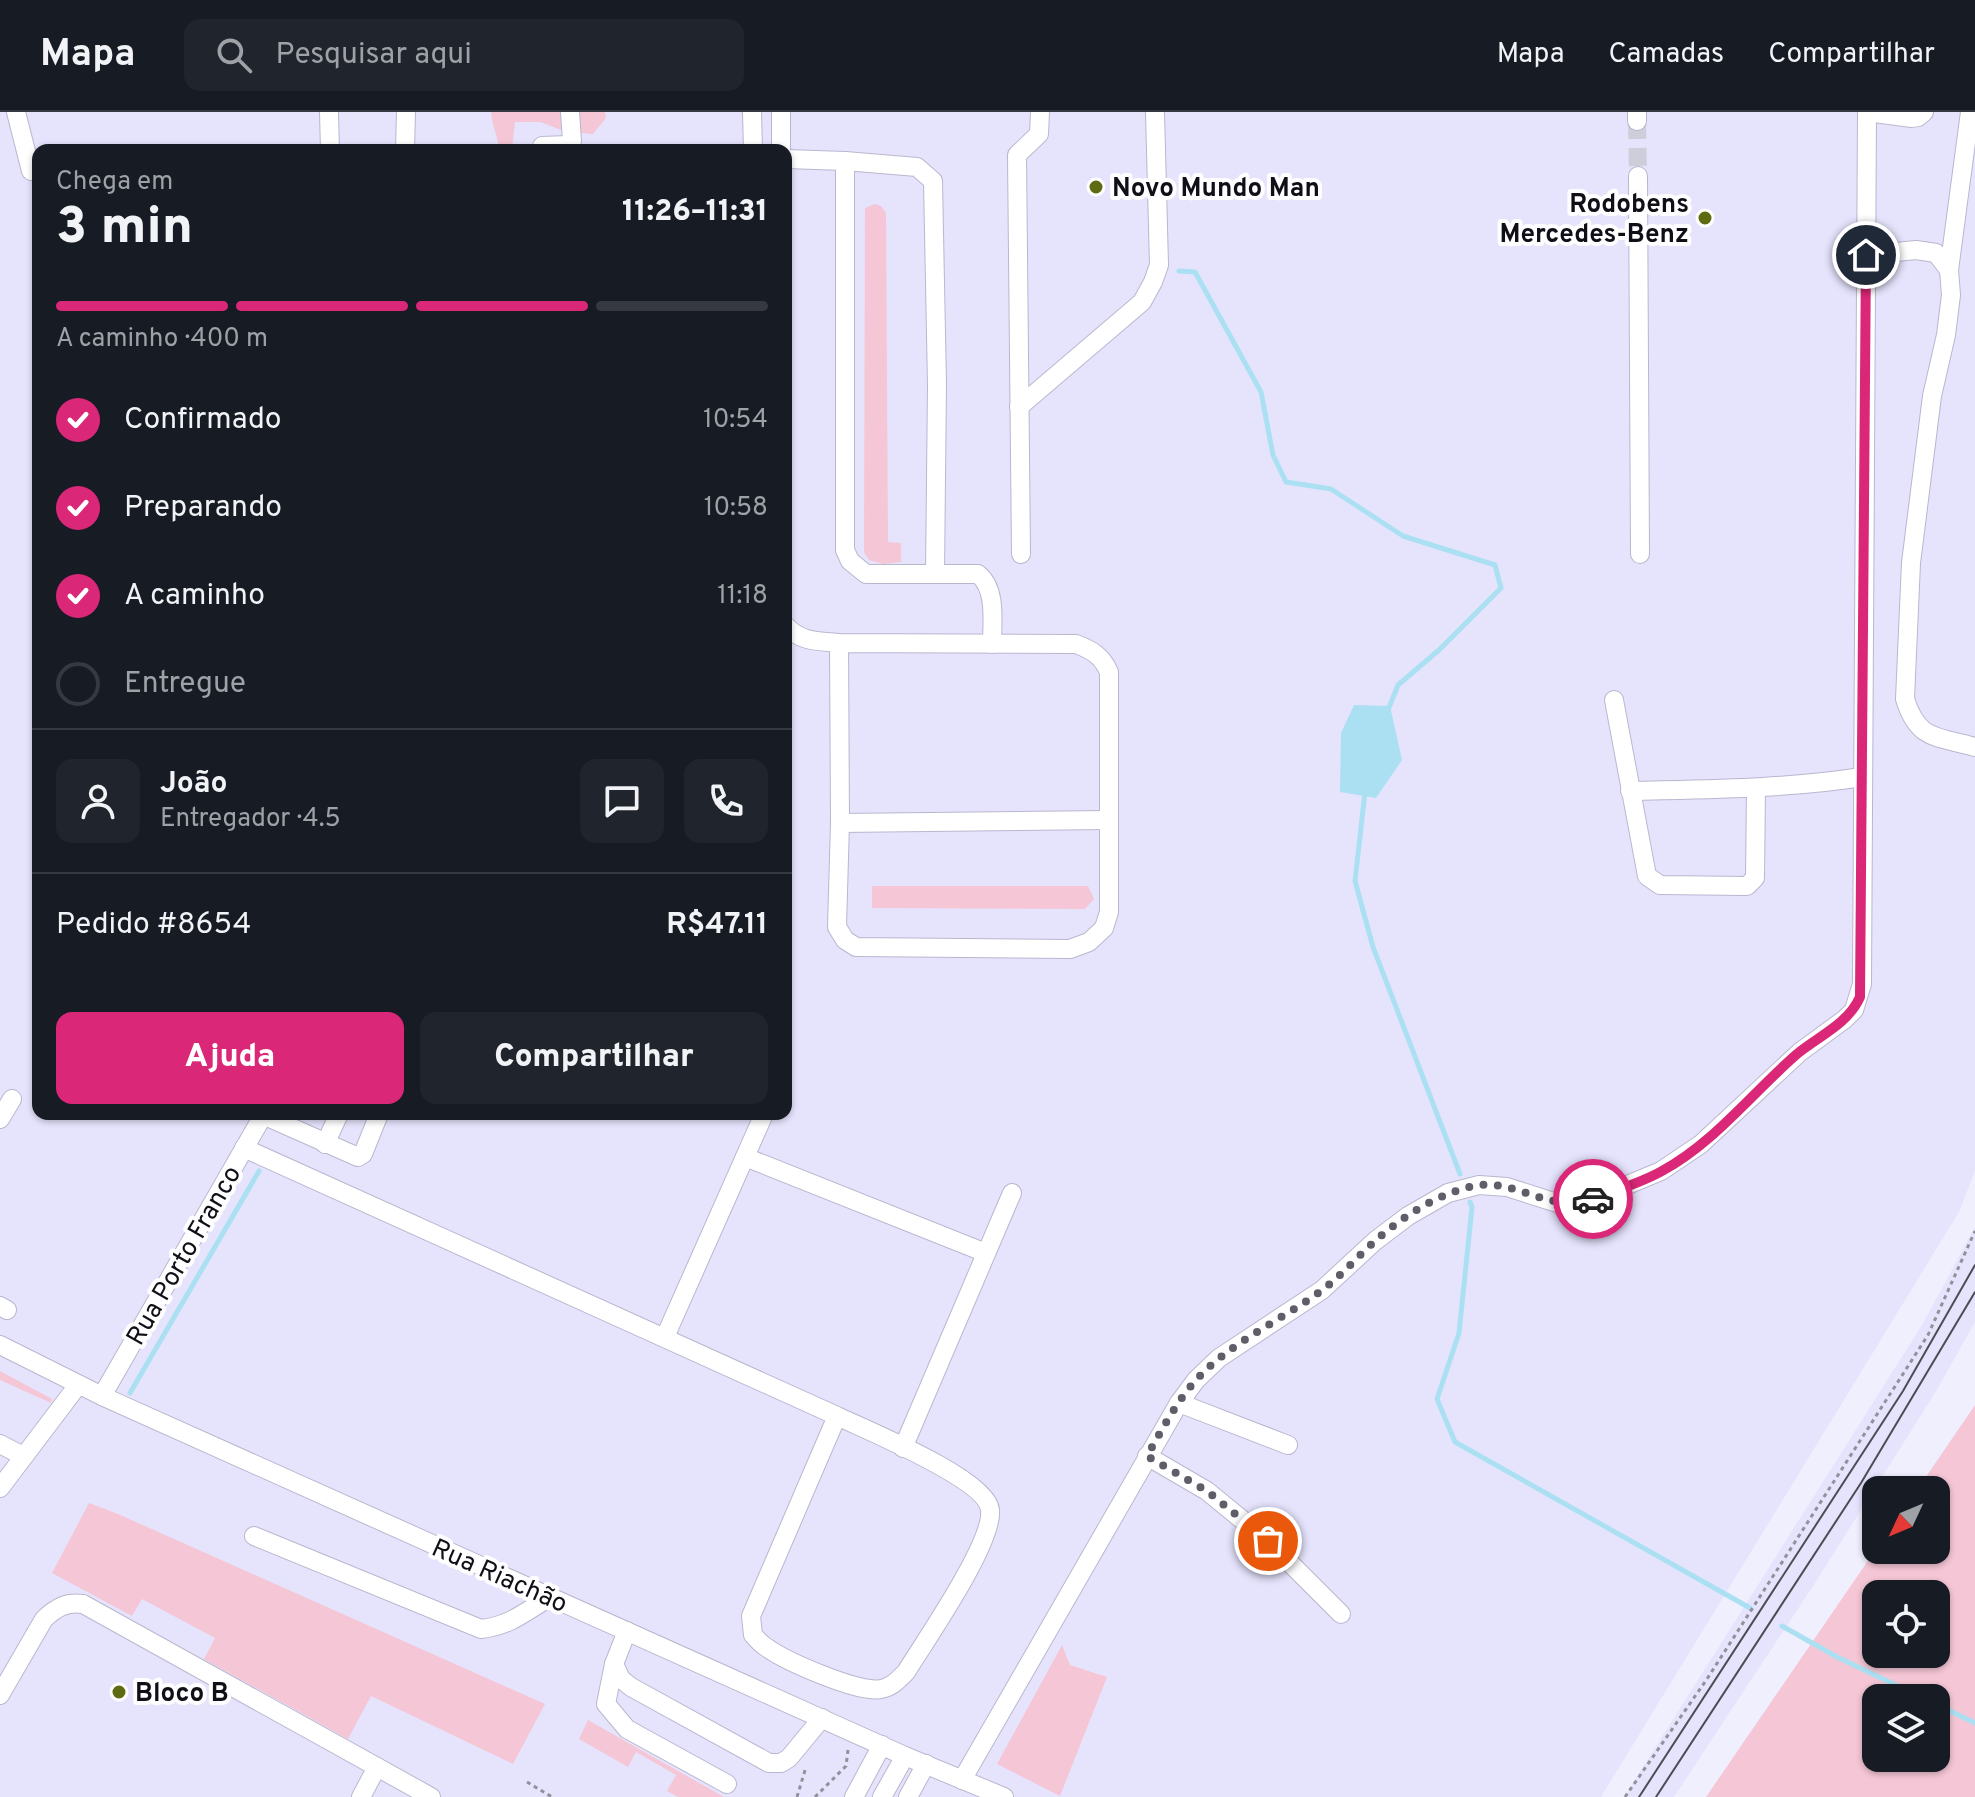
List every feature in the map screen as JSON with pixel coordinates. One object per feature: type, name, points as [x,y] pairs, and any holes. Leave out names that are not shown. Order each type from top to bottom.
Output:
[{"type":"street","points":[[16,112],[31,171]]},
{"type":"street","points":[[329,112],[330,144]]},
{"type":"street","points":[[405,144],[406,112]]},
{"type":"street","points":[[569,144],[572,141],[570,112]]},
{"type":"street","points":[[752,112],[753,144]]},
{"type":"street","points":[[781,112],[781,144]]},
{"type":"street","points":[[1021,554],[1017,155],[1039,134],[1040,112]]},
{"type":"street","points":[[1019,407],[1142,302],[1153,282],[1159,265],[1155,112]]},
{"type":"street","points":[[962,1780],[1179,1403],[1196,1380],[1219,1358],[1322,1290],[1375,1241],[1448,1193],[1479,1185],[1507,1187],[1557,1203],[1589,1201],[1661,1171],[1701,1144],[1800,1052],[1854,1010],[1862,984],[1867,112],[1912,118],[1924,112]]},
{"type":"street","points":[[1970,112],[1949,270],[1951,295],[1946,335],[1932,396],[1911,563],[1905,699],[1921,731],[1975,747]]},
{"type":"street","points":[[792,159],[917,167],[933,181],[937,385],[935,574]]},
{"type":"street","points":[[845,161],[845,550],[850,561],[866,574],[978,574],[984,579],[992,602],[992,644]]},
{"type":"street","points":[[1638,176],[1640,554]]},
{"type":"street","points":[[1866,255],[1916,250],[1936,253],[1949,270]]},
{"type":"street","points":[[792,632],[805,639],[839,643],[1076,644],[1092,650],[1104,662],[1109,672],[1109,912],[1104,928],[1089,942],[1070,949],[856,947],[845,940],[837,927],[839,643]]},
{"type":"street","points":[[1614,700],[1647,876],[1660,885],[1747,886],[1755,878],[1756,788]]},
{"type":"street","points":[[1630,791],[1756,788],[1862,777]]},
{"type":"street","points":[[840,823],[1108,820]]},
{"type":"street","points":[[0,1119],[12,1099]]},
{"type":"street","name":"Rua Porto Franco","points":[[102,1396],[260,1120]]},
{"type":"street","points":[[274,1120],[358,1157],[363,1154],[377,1120]]},
{"type":"street","points":[[325,1144],[336,1120]]},
{"type":"street","points":[[665,1337],[761,1120]]},
{"type":"street","points":[[244,1148],[837,1416],[964,1479],[982,1493],[990,1509],[987,1531],[906,1672],[894,1685],[884,1689],[868,1691],[809,1669],[766,1647],[753,1635],[751,1616],[837,1416]]},
{"type":"street","points":[[745,1157],[986,1253]]},
{"type":"street","points":[[903,1448],[1012,1193]]},
{"type":"street","name":"Rua Riachão","points":[[0,1345],[102,1396],[905,1756],[1004,1797]]},
{"type":"street","points":[[0,1488],[78,1385]]},
{"type":"street","points":[[1179,1403],[1288,1445]]},
{"type":"street","points":[[0,1444],[23,1456]]},
{"type":"street","points":[[1147,1456],[1207,1491],[1268,1541],[1341,1614]]},
{"type":"street","points":[[254,1536],[481,1629],[499,1627],[517,1619],[550,1597]]},
{"type":"street","points":[[0,1695],[44,1619],[69,1602],[83,1604],[431,1797]]},
{"type":"street","points":[[627,1631],[614,1664],[606,1704],[615,1718],[627,1729],[727,1784]]},
{"type":"street","points":[[614,1664],[621,1679],[631,1687],[769,1763],[781,1763],[789,1758],[822,1718]]},
{"type":"street","points":[[854,1797],[882,1745]]},
{"type":"street","points":[[882,1797],[905,1756]]},
{"type":"street","points":[[908,1797],[926,1764]]},
{"type":"street","points":[[361,1797],[377,1767]]},
{"type":"path","points":[[1625,1797],[1707,1679],[1928,1335],[1975,1231]]},
{"type":"path","points":[[815,1797],[846,1766],[847,1740]]},
{"type":"path","points":[[797,1797],[807,1760]]},
{"type":"path","points":[[527,1782],[552,1797]]},
{"type":"shaded area","points":[[0,112],[1975,112],[1975,1171],[1959,1212],[1601,1797],[0,1797]]},
{"type":"shaded area","points":[[491,112],[605,112],[606,118],[593,134],[564,131],[540,122],[515,122],[513,144],[498,144]]},
{"type":"shaded area","points":[[875,204],[886,213],[888,542],[901,543],[901,562],[883,564],[869,560],[864,552],[865,208]]},
{"type":"shaded area","points":[[1354,705],[1390,706],[1402,760],[1376,798],[1340,792],[1341,733]]},
{"type":"shaded area","points":[[872,886],[1088,886],[1094,899],[1085,909],[872,908]]},
{"type":"shaded area","points":[[1975,1227],[1975,1322],[1935,1393],[1883,1476],[1862,1476],[1862,1509],[1674,1797],[1624,1797],[1922,1325]]},
{"type":"shaded area","points":[[0,1371],[52,1399],[51,1403],[0,1380]]},
{"type":"shaded area","points":[[1975,1405],[1975,1797],[1706,1797],[1866,1564],[1950,1564],[1950,1476],[1927,1476]]},
{"type":"shaded area","points":[[89,1503],[545,1704],[513,1764],[371,1696],[348,1739],[204,1659],[215,1638],[142,1599],[132,1616],[52,1573]]},
{"type":"shaded area","points":[[1062,1645],[1070,1665],[1107,1677],[1060,1796],[997,1764]]},
{"type":"shaded area","points":[[588,1720],[724,1797],[678,1797],[667,1791],[676,1775],[636,1752],[628,1767],[579,1739]]},
{"type":"waterway","points":[[1179,271],[1195,272],[1261,392],[1273,455],[1286,482],[1331,489],[1403,536],[1495,565],[1501,588],[1439,650],[1398,685],[1388,710]]},
{"type":"waterway","points":[[1365,792],[1355,881],[1373,947],[1460,1174]]},
{"type":"waterway","points":[[130,1393],[259,1171]]},
{"type":"waterway","points":[[1470,1202],[1472,1207],[1459,1333],[1437,1399],[1455,1442],[1750,1608]]},
{"type":"waterway","points":[[1782,1626],[1894,1684]]},
{"type":"waterway","points":[[1950,1711],[1975,1723]]},
{"type":"tunnel","points":[[1637,121],[1638,176]]},
{"type":"tram line","points":[[1639,1797],[1903,1391],[1975,1265]]},
{"type":"tram line","points":[[1656,1797],[1861,1483],[1975,1292]]},
{"type":"way so far","points":[[1268,1541],[1207,1491],[1147,1456],[1196,1380],[1219,1358],[1322,1290],[1375,1241],[1408,1216],[1448,1193],[1479,1185],[1507,1187],[1557,1203],[1593,1199]]},
{"type":"place","name":"Novo Mundo Man","points":[[1096,187]]},
{"type":"place","name":"Rodobens Mercedes-Benz","points":[[1705,218]]},
{"type":"place","name":"Bloco B","points":[[119,1692]]},
{"type":"route","points":[[1593,1199],[1661,1171],[1701,1144],[1784,1065],[1845,1019],[1860,997],[1866,255]]}]
